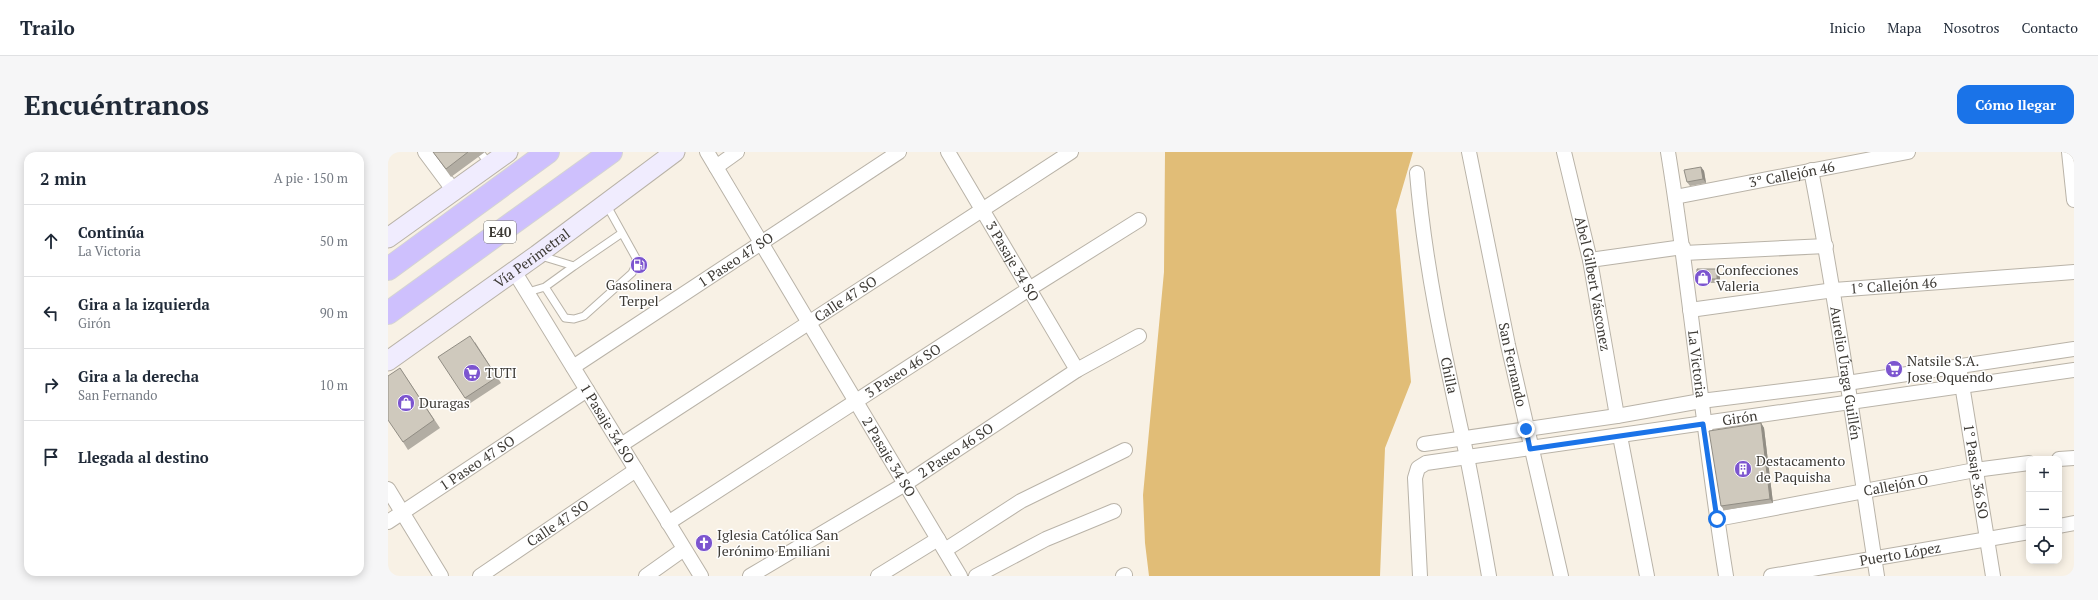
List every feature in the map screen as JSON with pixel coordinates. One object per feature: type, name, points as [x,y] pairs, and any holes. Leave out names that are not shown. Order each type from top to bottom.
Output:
[{"type":"highway","name":"E40","points":[[388,269],[548,152]]},
{"type":"highway","name":"E40","points":[[388,313],[611,152]]},
{"type":"street","points":[[425,152],[454,191]]},
{"type":"street","points":[[388,238],[454,191],[485,158],[508,152]]},
{"type":"street","name":"Vía Perimetral","points":[[388,361],[537,255],[675,152]]},
{"type":"street","name":"2 Pasaje 34 SO","points":[[707,152],[960,576]]},
{"type":"street","points":[[716,167],[737,152]]},
{"type":"street","name":"1 Paseo 47 SO","points":[[573,367],[762,244],[899,152]]},
{"type":"street","name":"3 Pasaje 34 SO","points":[[948,152],[1077,370]]},
{"type":"street","name":"Calle 47 SO","points":[[621,445],[1071,152]]},
{"type":"street","name":"San Fernando","points":[[1469,152],[1492,270],[1530,449],[1561,576]]},
{"type":"street","name":"Abel Gilbert Vásconez","points":[[1564,152],[1590,260],[1617,416]]},
{"type":"street","name":"La Victoria","points":[[1668,152],[1683,250],[1703,424],[1726,576]]},
{"type":"street","name":"3° Callejón 46","points":[[1675,197],[1811,170],[1836,159],[1908,152]]},
{"type":"street","points":[[2069,152],[2074,200]]},
{"type":"street","name":"Aurelio Úraga Guillén","points":[[1811,170],[1834,290],[1849,402],[1877,576]]},
{"type":"street","name":"Chilla","points":[[1417,173],[1421,227],[1433,302],[1467,458],[1489,576]]},
{"type":"street","name":"3 Paseo 46 SO","points":[[668,523],[1029,289],[1139,220]]},
{"type":"street","points":[[1590,260],[1683,250],[1826,246]]},
{"type":"street","name":"1 Pasaje 34 SO","points":[[514,271],[701,576]]},
{"type":"street","name":"1° Callejón 46","points":[[1690,310],[1834,290],[2074,272]]},
{"type":"street","name":"2 Paseo 46 SO","points":[[750,576],[905,484],[1077,370],[1139,336]]},
{"type":"street","name":"Girón","points":[[1424,444],[1617,416],[1701,401],[1847,383],[2074,349]]},
{"type":"street","name":"1° Pasaje 36 SO","points":[[1959,366],[1993,576]]},
{"type":"street","name":"Girón","points":[[1420,576],[1414,478],[1416,472],[1422,465],[2074,370]]},
{"type":"street","name":"1 Paseo 47 SO","points":[[388,522],[587,390]]},
{"type":"street","points":[[1620,436],[1647,576]]},
{"type":"street","points":[[878,576],[942,545],[1022,501],[1124,450]]},
{"type":"street","points":[[2062,460],[2074,458]]},
{"type":"street","name":"Callejón O","points":[[1717,519],[1975,470],[2026,463]]},
{"type":"street","name":"Calle 47 SO","points":[[480,576],[636,470]]},
{"type":"street","points":[[388,489],[441,576]]},
{"type":"street","points":[[976,576],[1046,539],[1114,511]]},
{"type":"street","points":[[2062,525],[2074,523]]},
{"type":"street","name":"Puerto López","points":[[1771,576],[1875,560],[2026,533]]},
{"type":"street","points":[[646,576],[684,549]]},
{"type":"lane","points":[[545,287],[565,318],[574,319],[584,316],[632,273],[636,265],[636,258],[606,203]]},
{"type":"lane","points":[[528,292],[545,287],[622,233]]},
{"type":"lane","points":[[537,255],[574,266]]},
{"type":"shaded area","points":[[1165,152],[1413,152],[1396,210],[1411,382],[1385,448],[1380,576],[1149,576],[1145,543],[1143,495],[1164,272]]},
{"type":"building","points":[[433,152],[468,152],[446,169]]},
{"type":"building","points":[[1701,167],[1703,179],[1687,182],[1684,170]]},
{"type":"building","points":[[1697,269],[1717,269],[1717,279],[1697,279]]},
{"type":"building","name":"TUTI","points":[[470,336],[497,377],[465,398],[438,357]]},
{"type":"building","name":"Duragas","points":[[400,368],[434,420],[403,442],[388,420],[388,376]]},
{"type":"building","name":"Destacamento de Paquisha","points":[[1761,423],[1770,499],[1721,506],[1709,431]]},
{"type":"place","name":"Gasolinera Terpel","points":[[639,265]]},
{"type":"place","name":"Confecciones Valeria","points":[[1703,278]]},
{"type":"place","name":"Natsile S.A. Jose Oquendo","points":[[1894,369]]},
{"type":"place","name":"TUTI","points":[[472,373]]},
{"type":"place","name":"Duragas","points":[[406,403]]},
{"type":"place","name":"Destacamento de Paquisha","points":[[1743,469]]},
{"type":"place","name":"Iglesia Católica San Jerónimo Emiliani","points":[[704,543]]},
{"type":"route","points":[[1526,429],[1530,449],[1703,424],[1717,519]]}]
